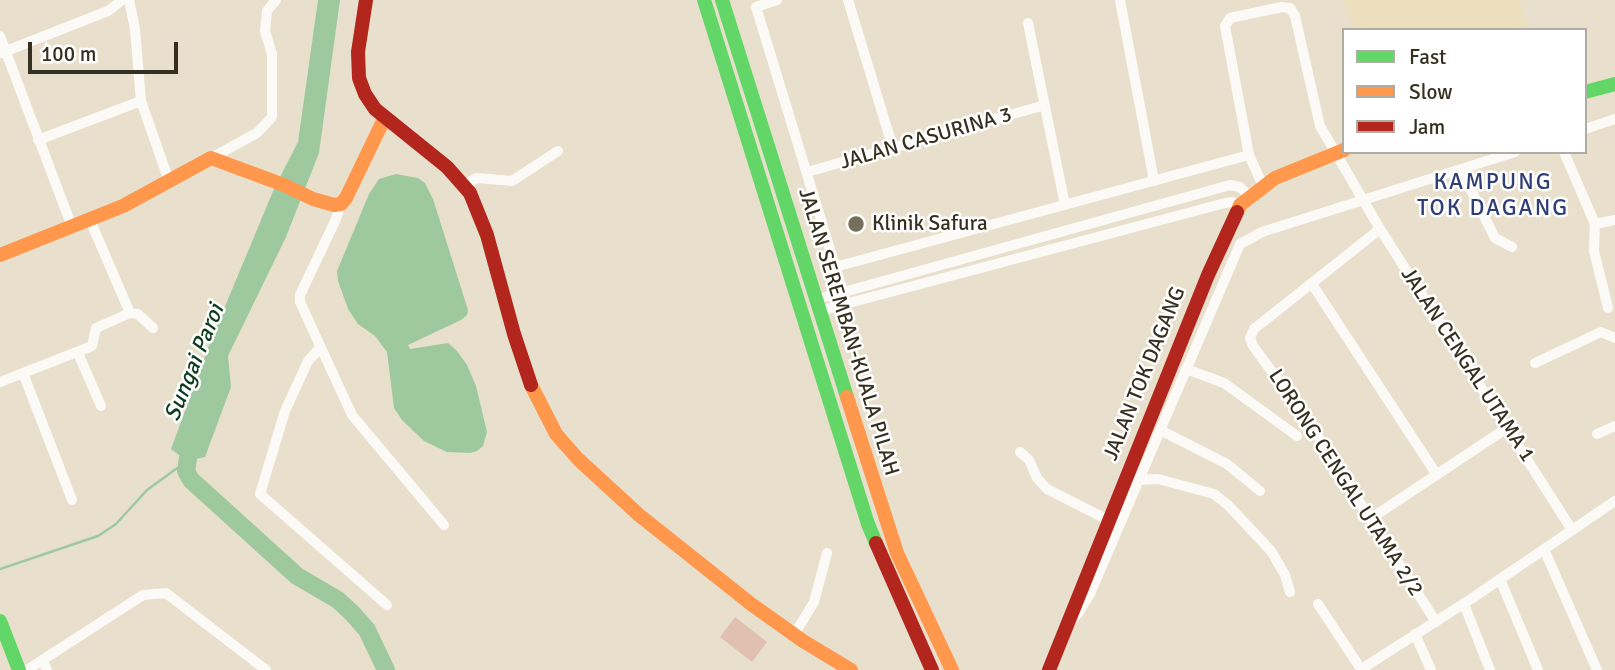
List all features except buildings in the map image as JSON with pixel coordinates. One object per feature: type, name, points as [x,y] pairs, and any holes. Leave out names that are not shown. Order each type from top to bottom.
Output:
[{"type":"main road","points":[[366,0],[358,52],[359,78],[365,94],[375,109],[447,167],[464,185],[476,204],[532,387],[556,434],[578,459],[639,515],[794,635],[851,670]]},
{"type":"main road","name":"JALAN SEREMBAN-KUALA PILAH","points":[[704,0],[869,524],[932,670]]},
{"type":"main road","name":"JALAN SEREMBAN-KUALA PILAH","points":[[722,0],[885,519],[897,553],[952,670]]},
{"type":"main road","points":[[1587,91],[1615,83]]},
{"type":"main road","points":[[0,255],[90,220],[211,158],[284,185],[313,199],[334,205],[341,204],[385,117]]},
{"type":"main road","points":[[1244,200],[1264,186],[1339,151]]},
{"type":"main road","name":"JALAN TOK DAGANG","points":[[1049,670],[1213,262],[1244,200]]},
{"type":"main road","points":[[0,621],[19,670]]},
{"type":"street","points":[[3,52],[108,11],[122,0]]},
{"type":"street","points":[[129,0],[135,29],[141,101],[169,181]]},
{"type":"street","points":[[211,158],[257,132],[272,117],[272,54],[265,31],[267,11],[276,0]]},
{"type":"street","points":[[777,0],[756,7],[843,292]]},
{"type":"street","points":[[848,0],[893,148]]},
{"type":"street","points":[[1120,0],[1154,181]]},
{"type":"street","name":"JALAN CENGAL UTAMA 1","points":[[1249,155],[1226,21],[1282,7],[1290,8],[1295,16],[1320,126],[1339,151],[1380,229],[1572,530]]},
{"type":"street","points":[[1028,23],[1065,205]]},
{"type":"street","points":[[0,36],[3,52],[72,227]]},
{"type":"street","points":[[38,140],[141,101]]},
{"type":"street","name":"JALAN CASURINA 3","points":[[807,172],[1045,105]]},
{"type":"street","points":[[1587,128],[1615,119]]},
{"type":"street","points":[[464,185],[477,178],[512,181],[558,150]]},
{"type":"street","points":[[1067,624],[1079,612],[1090,594],[1240,244],[1262,232],[1509,154]]},
{"type":"street","points":[[1565,154],[1595,224],[1594,251],[1608,308]]},
{"type":"street","points":[[835,267],[1249,155],[1264,186]]},
{"type":"street","points":[[1461,170],[1495,238],[1512,247]]},
{"type":"street","points":[[1230,185],[1241,187],[1244,200],[817,306],[843,292],[1230,185]]},
{"type":"street","points":[[341,204],[300,295],[300,302],[352,415],[444,525]]},
{"type":"street","points":[[90,220],[130,313]]},
{"type":"street","points":[[1595,224],[1615,220]]},
{"type":"street","points":[[1380,229],[1312,284],[1437,475]]},
{"type":"street","name":"LORONG CENGAL UTAMA 2/2","points":[[1312,284],[1254,329],[1250,338],[1253,346],[1308,421],[1436,622]]},
{"type":"street","points":[[0,382],[92,346],[96,328],[130,313],[138,314],[153,328]]},
{"type":"street","points":[[1535,363],[1601,332],[1615,338]]},
{"type":"street","points":[[321,347],[308,361],[285,411],[260,494],[387,605]]},
{"type":"street","points":[[78,353],[101,406]]},
{"type":"street","points":[[1186,369],[1224,383],[1297,436]]},
{"type":"street","points":[[23,373],[72,500]]},
{"type":"street","points":[[1597,434],[1615,426]]},
{"type":"street","points":[[1370,519],[1507,428]]},
{"type":"street","points":[[1160,430],[1227,464],[1260,491]]},
{"type":"street","points":[[1020,452],[1029,460],[1037,478],[1047,489],[1108,520]]},
{"type":"street","points":[[1139,480],[1158,479],[1214,494],[1228,505],[1271,551],[1290,592]]},
{"type":"street","points":[[1318,604],[1360,670],[1464,604],[1615,501]]},
{"type":"street","points":[[1544,549],[1597,670]]},
{"type":"street","points":[[794,635],[814,602],[827,553]]},
{"type":"street","points":[[1500,579],[1538,670]]},
{"type":"street","points":[[27,670],[44,665],[143,595],[166,593],[266,670]]},
{"type":"street","points":[[1464,604],[1490,670]]},
{"type":"street","points":[[1415,634],[1431,670]]},
{"type":"street","points":[[1376,659],[1381,670]]},
{"type":"shaded area","points":[[318,0],[340,0],[319,153],[286,237],[228,356],[231,387],[205,457],[187,461],[171,449],[213,335],[274,189],[298,142]]},
{"type":"shaded area","points":[[1344,0],[1519,0],[1528,28],[1352,28]]},
{"type":"shaded area","points":[[396,174],[418,178],[425,183],[433,199],[468,310],[461,320],[408,345],[410,349],[448,343],[467,365],[476,386],[487,432],[483,446],[470,453],[447,452],[424,441],[402,420],[394,408],[387,352],[375,336],[358,324],[348,309],[338,281],[337,271],[369,194],[379,179]]},
{"type":"shaded area","points":[[735,617],[767,642],[752,662],[720,637]]},
{"type":"waterway","name":"Sungai Paroi","points":[[191,440],[186,471],[191,480],[297,576],[338,600],[353,614],[367,630],[386,670]]},
{"type":"waterway","points":[[0,569],[98,536],[116,524],[147,490],[187,461]]},
{"type":"traffic: fast","points":[[704,0],[876,543]]},
{"type":"traffic: fast","points":[[722,0],[847,397]]},
{"type":"traffic: fast","points":[[1587,91],[1615,84]]},
{"type":"traffic: fast","points":[[0,621],[19,670]]},
{"type":"traffic: slow","points":[[0,255],[123,206],[211,158],[284,185],[313,199],[334,205],[341,204],[385,117]]},
{"type":"traffic: slow","points":[[1237,212],[1240,205],[1275,178],[1342,151]]},
{"type":"traffic: slow","points":[[531,385],[556,434],[578,459],[639,515],[751,604],[803,641],[851,670]]},
{"type":"traffic: slow","points":[[847,397],[897,553],[952,670]]},
{"type":"traffic: jam","points":[[366,0],[358,52],[359,78],[365,94],[375,109],[447,167],[470,193],[487,235],[531,385]]},
{"type":"traffic: jam","points":[[1049,670],[1208,275],[1237,212]]},
{"type":"traffic: jam","points":[[876,543],[932,670]]},
{"type":"place","name":"Klinik Safura","points":[[856,224]]},
{"type":"district","name":"KAMPUNG TOK DAGANG","points":[[1493,196]]}]
